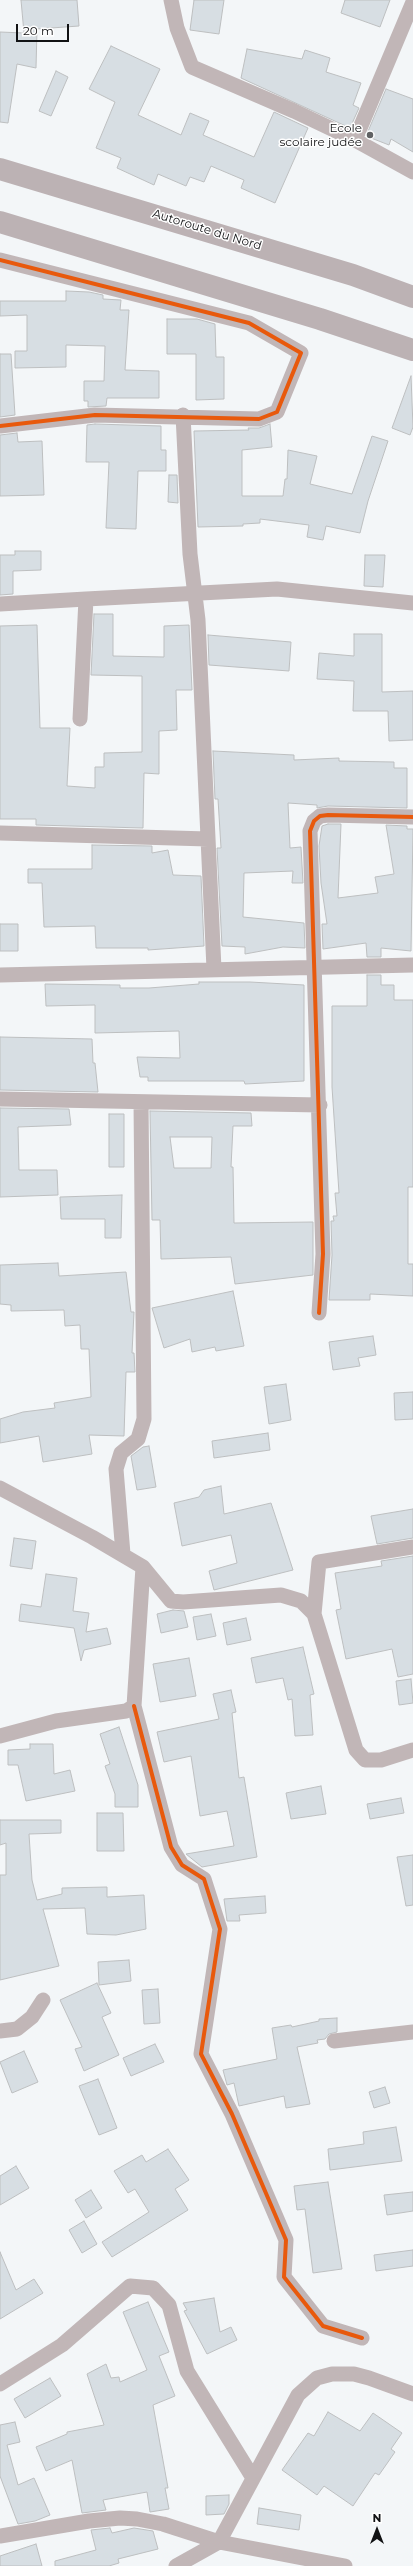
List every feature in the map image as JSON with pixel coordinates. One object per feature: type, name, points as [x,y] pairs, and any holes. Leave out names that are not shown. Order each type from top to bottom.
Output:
[{"type":"highway","name":"Autoroute du Nord","points":[[0,169],[353,275],[413,297]]},
{"type":"highway","points":[[0,222],[298,312],[413,350]]},
{"type":"street","points":[[171,0],[177,28],[192,67],[355,140],[413,172]]},
{"type":"street","points":[[355,140],[413,2]]},
{"type":"street","points":[[0,260],[249,323],[301,353],[277,412],[259,419],[201,419],[183,415],[95,415],[0,426]]},
{"type":"street","points":[[183,415],[190,554],[198,620],[214,969]]},
{"type":"street","points":[[0,604],[277,590],[413,603]]},
{"type":"street","points":[[80,719],[86,599]]},
{"type":"street","points":[[319,1313],[323,1254],[320,1105],[310,831],[314,821],[320,816],[413,818]]},
{"type":"street","points":[[0,833],[208,839]]},
{"type":"street","points":[[0,975],[314,966],[413,965]]},
{"type":"street","points":[[0,1099],[320,1105]]},
{"type":"street","points":[[123,1554],[116,1469],[121,1454],[138,1438],[144,1420],[141,1102]]},
{"type":"street","points":[[0,1488],[123,1554],[143,1567],[171,1601],[183,1602],[281,1595],[300,1601],[314,1614]]},
{"type":"street","points":[[413,1547],[319,1562],[314,1614],[356,1750],[365,1760],[381,1760],[413,1750]]},
{"type":"street","points":[[143,1567],[134,1706],[171,1847],[182,1865],[204,1879],[220,1929],[201,2054],[232,2114],[286,2240],[284,2277],[323,2326],[362,2338]]},
{"type":"street","points":[[0,1736],[56,1721],[126,1711],[134,1706]]},
{"type":"street","points":[[0,2031],[17,2029],[32,2017],[43,2000]]},
{"type":"street","points":[[334,2041],[413,2032]]},
{"type":"street","points":[[0,2384],[62,2345],[130,2286],[153,2288],[169,2305],[187,2371],[253,2478]]},
{"type":"street","points":[[176,2566],[219,2542],[298,2396],[317,2378],[332,2374],[354,2374],[413,2394]]},
{"type":"street","points":[[0,2536],[120,2518],[163,2524],[219,2542],[345,2566]]},
{"type":"building","points":[[21,0],[77,0],[79,26],[37,29],[36,68],[17,64],[8,123],[0,122],[0,32],[24,33]]},
{"type":"building","points":[[194,0],[224,0],[219,34],[190,30]]},
{"type":"building","points":[[345,0],[390,0],[380,27],[341,13]]},
{"type":"building","points":[[111,46],[160,69],[138,115],[181,135],[190,113],[209,121],[203,135],[254,157],[274,112],[308,128],[275,203],[241,188],[244,180],[211,166],[204,182],[190,177],[186,186],[158,174],[154,185],[117,168],[121,158],[96,148],[115,102],[89,89]]},
{"type":"building","points":[[247,49],[302,59],[305,50],[330,58],[326,72],[361,83],[353,105],[359,108],[350,128],[241,78]]},
{"type":"building","points":[[56,71],[68,77],[51,116],[39,111]]},
{"type":"building","points":[[386,89],[413,99],[413,152],[391,139],[389,145],[366,136]]},
{"type":"building","points":[[66,291],[89,292],[103,295],[103,299],[121,300],[120,310],[129,310],[125,370],[159,371],[159,398],[107,398],[106,406],[88,407],[88,401],[84,401],[84,381],[104,381],[105,346],[66,345],[66,367],[15,368],[15,351],[27,351],[27,315],[0,316],[0,301],[66,301]]},
{"type":"building","points":[[167,319],[197,319],[215,324],[216,357],[224,357],[224,399],[196,400],[196,354],[167,354]]},
{"type":"building","points":[[0,354],[11,354],[15,415],[0,417]]},
{"type":"building","points":[[411,376],[413,427],[410,435],[392,428]]},
{"type":"building","points":[[270,424],[272,447],[242,450],[242,496],[283,496],[285,479],[287,479],[288,450],[317,456],[310,484],[352,494],[372,436],[388,441],[368,501],[360,533],[326,526],[323,540],[307,537],[309,525],[260,519],[260,523],[243,524],[243,526],[198,527],[194,431],[249,430],[248,428],[259,428]]},
{"type":"building","points":[[87,425],[161,426],[161,450],[166,450],[166,471],[138,471],[136,529],[106,528],[109,462],[86,462]]},
{"type":"building","points":[[17,433],[18,442],[42,441],[44,495],[0,496],[0,435]]},
{"type":"building","points":[[169,475],[177,475],[178,503],[168,502]]},
{"type":"building","points":[[15,551],[41,551],[41,570],[13,571],[13,594],[0,595],[0,555],[15,555]]},
{"type":"building","points":[[365,555],[385,555],[383,587],[364,586]]},
{"type":"building","points":[[94,614],[113,614],[113,656],[164,657],[164,626],[189,625],[192,690],[176,690],[177,730],[159,731],[159,774],[144,773],[143,828],[36,825],[36,819],[0,819],[0,626],[37,625],[40,728],[70,728],[67,786],[95,788],[95,767],[104,767],[104,753],[142,752],[142,676],[91,675]]},
{"type":"building","points":[[354,634],[382,634],[382,692],[413,691],[413,740],[389,741],[388,711],[353,711],[354,681],[317,679],[319,653],[354,656]]},
{"type":"building","points":[[208,635],[291,642],[289,671],[209,665]]},
{"type":"building","points":[[213,751],[294,755],[294,760],[339,758],[339,761],[394,762],[394,768],[407,768],[407,808],[328,806],[317,808],[317,805],[288,803],[290,848],[301,847],[303,883],[292,883],[293,871],[244,873],[243,917],[304,923],[305,948],[283,947],[245,954],[245,947],[222,946],[217,848],[221,848],[218,799],[215,799]]},
{"type":"building","points":[[328,824],[341,824],[338,898],[378,893],[375,877],[394,874],[386,825],[407,826],[407,829],[413,829],[411,951],[381,948],[381,957],[367,957],[366,943],[323,949],[322,924],[327,924],[321,883],[319,846],[322,826]]},
{"type":"building","points":[[92,845],[152,846],[152,853],[168,850],[173,875],[201,876],[204,946],[148,950],[148,948],[96,948],[95,926],[44,927],[42,883],[28,883],[28,869],[92,869]]},
{"type":"building","points":[[0,924],[18,924],[18,951],[0,951]]},
{"type":"building","points":[[367,975],[381,975],[381,985],[394,985],[394,1000],[413,1000],[413,1187],[408,1187],[408,1264],[413,1264],[413,1296],[370,1294],[370,1300],[329,1300],[332,1255],[331,1221],[334,1221],[333,1216],[337,1216],[335,1193],[339,1193],[332,1087],[332,1006],[367,1006]]},
{"type":"building","points":[[199,982],[250,982],[304,985],[304,1081],[245,1084],[244,1081],[148,1081],[148,1077],[140,1077],[137,1057],[180,1058],[179,1031],[95,1033],[95,1005],[46,1006],[45,984],[120,985],[120,988],[149,988],[199,984]]},
{"type":"building","points":[[0,1037],[92,1039],[93,1063],[95,1063],[98,1092],[0,1090]]},
{"type":"building","points":[[0,1108],[69,1109],[71,1125],[18,1127],[19,1170],[57,1170],[58,1195],[0,1197]]},
{"type":"building","points":[[150,1111],[251,1113],[252,1126],[233,1126],[231,1167],[233,1167],[234,1223],[313,1222],[313,1275],[235,1284],[231,1257],[161,1259],[160,1220],[152,1220]],"holes":[[[170,1137],[212,1137],[211,1168],[174,1168]]]},
{"type":"building","points":[[109,1114],[124,1114],[124,1167],[109,1167]]},
{"type":"building","points":[[122,1195],[121,1238],[105,1238],[105,1219],[61,1219],[60,1197]]},
{"type":"building","points":[[58,1263],[59,1276],[126,1272],[131,1312],[134,1312],[132,1353],[134,1353],[135,1372],[126,1372],[124,1436],[89,1435],[92,1454],[43,1462],[39,1436],[0,1443],[0,1419],[23,1412],[55,1408],[54,1403],[91,1397],[89,1349],[81,1349],[80,1325],[65,1326],[64,1310],[11,1311],[11,1305],[0,1304],[0,1265]]},
{"type":"building","points":[[233,1291],[244,1346],[216,1351],[215,1347],[192,1352],[190,1339],[164,1348],[152,1308]]},
{"type":"building","points":[[373,1336],[376,1355],[358,1358],[360,1366],[333,1370],[329,1342]]},
{"type":"building","points":[[286,1384],[291,1420],[269,1424],[264,1387]]},
{"type":"building","points":[[413,1392],[413,1419],[395,1420],[394,1393]]},
{"type":"building","points":[[268,1433],[270,1450],[214,1458],[212,1441]]},
{"type":"building","points":[[149,1446],[156,1487],[137,1490],[131,1456],[143,1447]]},
{"type":"building","points":[[221,1486],[224,1514],[271,1503],[293,1570],[214,1590],[209,1571],[237,1563],[231,1535],[182,1546],[174,1503],[199,1497],[204,1490]]},
{"type":"building","points":[[413,1509],[413,1538],[377,1544],[371,1516]]},
{"type":"building","points":[[14,1538],[36,1541],[32,1569],[10,1566]]},
{"type":"building","points":[[413,1556],[413,1674],[398,1677],[392,1649],[346,1659],[336,1610],[341,1609],[335,1573],[382,1566],[381,1561]]},
{"type":"building","points":[[46,1574],[77,1578],[73,1611],[89,1613],[86,1632],[107,1628],[111,1644],[84,1650],[81,1661],[74,1628],[19,1621],[21,1604],[41,1607]]},
{"type":"building","points":[[173,1610],[184,1611],[188,1627],[161,1633],[157,1614]]},
{"type":"building","points":[[211,1614],[216,1636],[197,1640],[193,1617]]},
{"type":"building","points":[[246,1618],[251,1640],[227,1645],[223,1623]]},
{"type":"building","points":[[303,1647],[314,1694],[310,1695],[313,1735],[295,1736],[292,1699],[288,1700],[283,1678],[256,1683],[251,1658]]},
{"type":"building","points":[[189,1658],[196,1696],[160,1702],[153,1664]]},
{"type":"building","points":[[411,1679],[413,1703],[399,1705],[396,1681]]},
{"type":"building","points":[[231,1690],[236,1712],[232,1713],[239,1778],[244,1777],[257,1857],[202,1867],[186,1854],[234,1846],[227,1811],[200,1816],[191,1756],[164,1762],[157,1732],[219,1719],[213,1694]]},
{"type":"building","points":[[119,1727],[138,1785],[138,1807],[115,1807],[115,1794],[105,1766],[110,1764],[100,1734]]},
{"type":"building","points":[[30,1744],[53,1744],[54,1774],[70,1770],[75,1791],[26,1801],[18,1765],[8,1765],[8,1750],[30,1749]]},
{"type":"building","points":[[321,1786],[326,1814],[291,1819],[286,1793]]},
{"type":"building","points":[[401,1798],[404,1813],[370,1819],[367,1804]]},
{"type":"building","points":[[97,1813],[123,1813],[124,1851],[97,1851]]},
{"type":"building","points":[[0,1820],[61,1820],[61,1833],[29,1834],[32,1880],[37,1900],[62,1894],[62,1888],[107,1887],[107,1897],[144,1895],[146,1929],[116,1935],[87,1934],[85,1908],[43,1909],[59,1966],[0,1980],[0,1875],[6,1875],[6,1843],[0,1845]]},
{"type":"building","points":[[413,1855],[413,1905],[406,1906],[397,1857]]},
{"type":"building","points":[[265,1896],[266,1913],[239,1915],[240,1921],[227,1921],[224,1899]]},
{"type":"building","points":[[129,1960],[131,1981],[99,1985],[98,1962]]},
{"type":"building","points":[[97,1983],[111,2013],[102,2017],[119,2055],[84,2071],[75,2049],[82,2047],[60,2000]]},
{"type":"building","points":[[158,1989],[160,2023],[144,2024],[142,1990]]},
{"type":"building","points":[[337,2018],[337,2032],[329,2034],[325,2039],[317,2040],[318,2043],[297,2047],[310,2104],[286,2108],[284,2096],[239,2106],[234,2083],[227,2085],[223,2070],[277,2059],[272,2028],[291,2025],[292,2027],[319,2021],[319,2019]]},
{"type":"building","points":[[155,2044],[164,2062],[131,2076],[123,2058]]},
{"type":"building","points":[[24,2051],[38,2082],[12,2093],[0,2062]]},
{"type":"building","points":[[98,2079],[117,2128],[99,2135],[79,2086]]},
{"type":"building","points":[[385,2087],[390,2103],[374,2108],[369,2092]]},
{"type":"building","points":[[396,2127],[402,2161],[330,2170],[328,2149],[364,2144],[363,2132]]},
{"type":"building","points":[[168,2149],[189,2180],[175,2189],[188,2210],[112,2257],[102,2242],[149,2212],[135,2189],[128,2193],[114,2171],[142,2155],[146,2162]]},
{"type":"building","points":[[16,2166],[29,2188],[0,2205],[0,2176]]},
{"type":"building","points":[[328,2182],[342,2269],[313,2273],[305,2209],[297,2210],[294,2186]]},
{"type":"building","points":[[91,2190],[102,2208],[86,2218],[75,2200]]},
{"type":"building","points":[[413,2192],[413,2211],[387,2215],[384,2195]]},
{"type":"building","points":[[84,2221],[97,2244],[82,2253],[69,2230]]},
{"type":"building","points":[[413,2250],[413,2266],[376,2271],[374,2255]]},
{"type":"building","points":[[0,2252],[16,2290],[34,2279],[43,2293],[0,2319]]},
{"type":"building","points":[[214,2298],[220,2332],[231,2327],[237,2340],[207,2354],[184,2311],[187,2310],[183,2303]]},
{"type":"building","points":[[148,2302],[169,2352],[159,2356],[175,2396],[153,2405],[168,2488],[165,2488],[169,2509],[150,2512],[147,2492],[103,2500],[106,2510],[82,2513],[72,2460],[46,2471],[36,2447],[67,2434],[67,2432],[104,2425],[87,2374],[106,2364],[111,2378],[119,2377],[120,2382],[147,2370],[123,2312]]},
{"type":"building","points":[[50,2378],[61,2396],[25,2418],[14,2399]]},
{"type":"building","points":[[328,2412],[360,2431],[373,2413],[402,2433],[391,2449],[395,2452],[379,2475],[375,2473],[353,2506],[324,2486],[317,2495],[282,2470],[308,2433],[314,2436]]},
{"type":"building","points":[[15,2422],[20,2442],[7,2445],[18,2485],[34,2478],[50,2515],[35,2521],[18,2524],[0,2476],[0,2425]]},
{"type":"building","points":[[229,2495],[229,2504],[224,2514],[206,2515],[206,2496]]},
{"type":"building","points":[[259,2508],[301,2515],[299,2530],[257,2524]]},
{"type":"building","points":[[110,2528],[112,2533],[134,2528],[153,2531],[158,2549],[118,2559],[119,2563],[109,2566],[55,2566],[55,2561],[96,2550],[91,2530]]},
{"type":"building","points":[[36,2544],[42,2566],[0,2566],[0,2556]]},
{"type":"cycle path","points":[[0,260],[249,323],[301,353],[277,412],[259,419],[95,415],[0,426]]},
{"type":"cycle path","points":[[319,1313],[323,1254],[310,831],[314,821],[320,816],[413,817]]},
{"type":"cycle path","points":[[134,1706],[171,1847],[182,1865],[204,1879],[220,1929],[201,2054],[232,2114],[286,2240],[284,2277],[323,2326],[362,2338]]},
{"type":"place","name":"Ecole scolaire judée","points":[[370,135]]}]
